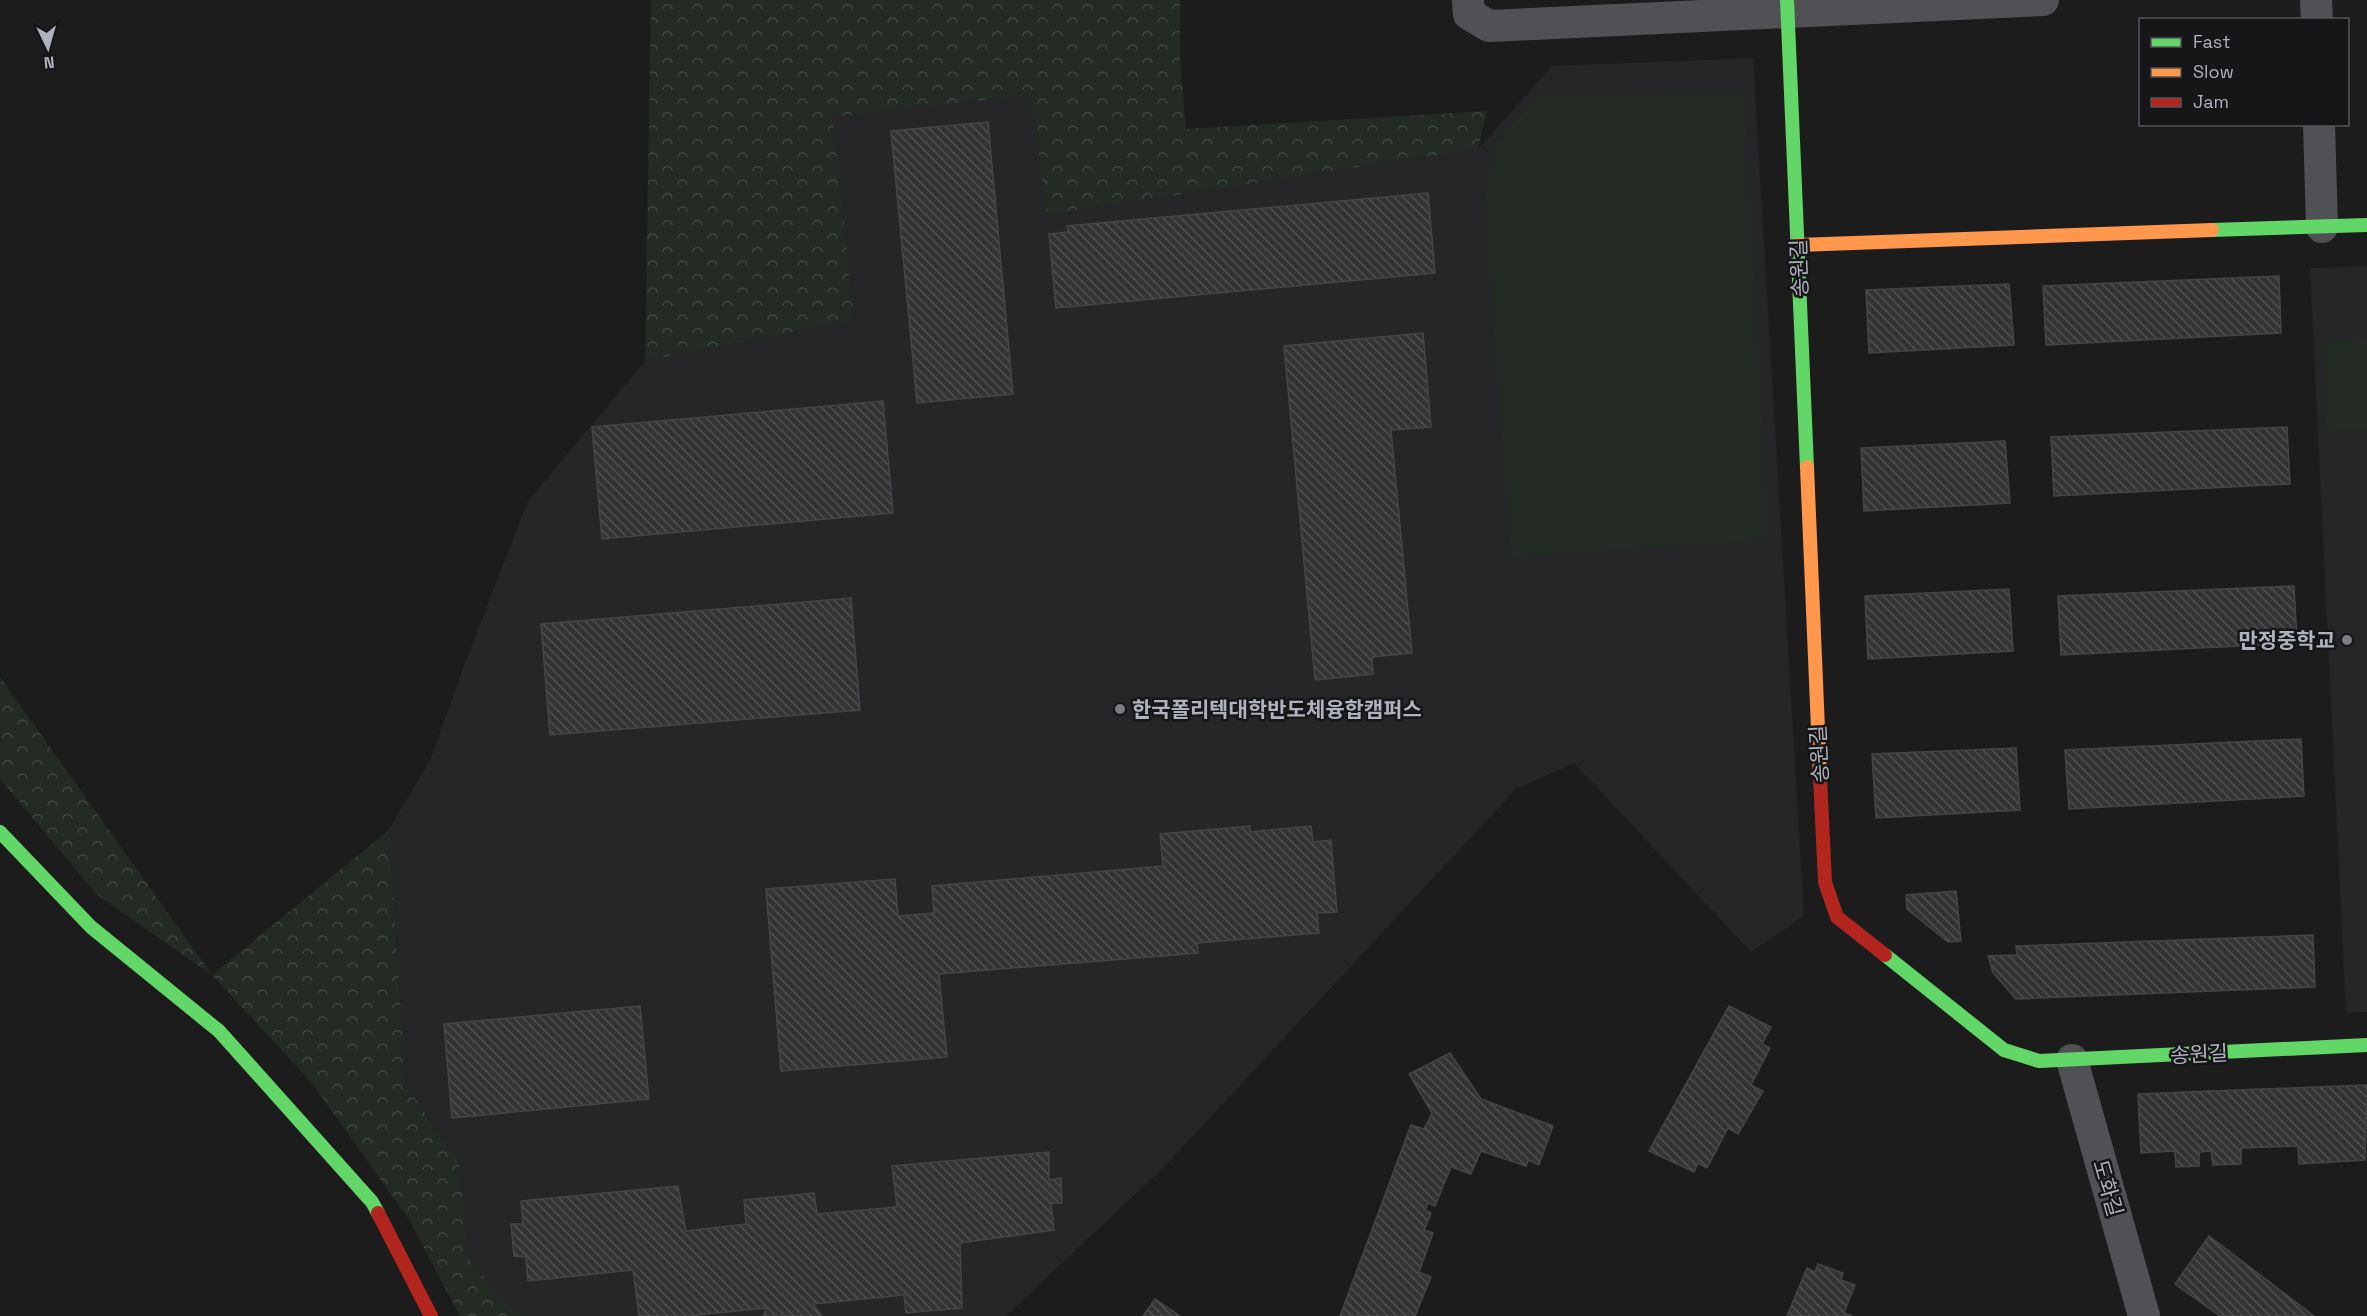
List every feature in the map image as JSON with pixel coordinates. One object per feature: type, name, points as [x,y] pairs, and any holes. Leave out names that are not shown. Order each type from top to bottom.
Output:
[{"type":"street","points":[[1468,0],[1469,14],[1489,26],[1788,5],[2043,0]]},
{"type":"street","points":[[2316,0],[2317,18]]},
{"type":"street","name":"송원길","points":[[1788,5],[1825,871],[1828,891],[1837,917],[2004,1050],[2039,1061],[2367,1045]]},
{"type":"street","points":[[2319,126],[2322,227]]},
{"type":"street","points":[[1798,245],[2367,225]]},
{"type":"street","points":[[0,832],[91,927],[227,1039],[372,1202],[431,1316]]},
{"type":"street","name":"도화길","points":[[2072,1060],[2144,1316]]},
{"type":"shaded area","name":"한국폴리텍대학반도체융합캠퍼스","points":[[1753,58],[1804,916],[1751,952],[1574,763],[1516,789],[1162,1169],[1006,1316],[523,1316],[515,1313],[468,1258],[459,1163],[406,1085],[389,830],[431,758],[466,660],[528,501],[645,361],[854,320],[833,117],[1031,95],[1048,215],[1478,149],[1552,66]]},
{"type":"shaded area","name":"만정중학교","points":[[2367,266],[2367,1012],[2346,1013],[2310,268]]},
{"type":"green space","points":[[651,0],[1180,0],[1180,60],[1186,129],[1487,111],[1478,149],[1047,215],[1031,95],[833,117],[854,320],[645,361]]},
{"type":"green space","points":[[1743,93],[1768,540],[1512,558],[1485,203],[1496,144],[1538,95]]},
{"type":"green space","points":[[2367,338],[2367,430],[2327,431],[2323,341]]},
{"type":"green space","points":[[0,677],[212,975],[96,894],[0,779]]},
{"type":"green space","points":[[389,830],[406,1085],[459,1163],[468,1258],[515,1312],[523,1316],[460,1316],[408,1218],[311,1082],[212,975]]},
{"type":"building","points":[[988,122],[1013,394],[917,403],[891,131]]},
{"type":"building","points":[[1428,193],[1435,273],[1056,308],[1049,234],[1068,232],[1067,226]]},
{"type":"building","points":[[2279,276],[2281,333],[2046,345],[2043,286]]},
{"type":"building","points":[[2009,284],[2014,345],[1869,353],[1866,290]]},
{"type":"building","points":[[1423,333],[1431,427],[1391,430],[1412,653],[1372,657],[1373,674],[1315,680],[1284,346]]},
{"type":"building","points":[[883,401],[893,513],[602,539],[592,427]]},
{"type":"building","points":[[2287,427],[2290,484],[2054,496],[2051,437]]},
{"type":"building","points":[[2005,441],[2010,503],[1864,511],[1861,448]]},
{"type":"building","points":[[2294,586],[2297,643],[2061,655],[2058,596]]},
{"type":"building","points":[[2009,589],[2013,651],[1868,659],[1865,596]]},
{"type":"building","points":[[851,598],[860,710],[550,735],[541,624]]},
{"type":"building","points":[[2301,739],[2304,796],[2069,809],[2065,750]]},
{"type":"building","points":[[2016,748],[2020,810],[1876,818],[1872,754]]},
{"type":"building","points":[[1250,826],[1250,832],[1311,826],[1313,842],[1331,840],[1337,912],[1317,913],[1319,933],[1197,943],[1198,953],[939,974],[947,1057],[781,1071],[766,889],[895,879],[898,916],[934,913],[932,886],[1163,866],[1160,834]]},
{"type":"building","points":[[1956,891],[1961,941],[1948,942],[1907,909],[1906,895]]},
{"type":"building","points":[[2313,935],[2315,987],[2016,999],[1993,973],[1988,956],[2017,955],[2016,946]]},
{"type":"building","points":[[640,1006],[649,1099],[452,1118],[444,1024]]},
{"type":"building","points":[[1729,1006],[1771,1027],[1762,1044],[1770,1048],[1751,1085],[1763,1091],[1738,1134],[1728,1128],[1707,1168],[1698,1163],[1694,1172],[1649,1151]]},
{"type":"building","points":[[1450,1053],[1481,1099],[1553,1126],[1539,1165],[1528,1160],[1526,1166],[1481,1151],[1471,1174],[1451,1167],[1435,1206],[1428,1203],[1425,1210],[1431,1213],[1424,1230],[1433,1233],[1419,1272],[1431,1277],[1415,1316],[1340,1316],[1411,1125],[1424,1129],[1432,1113],[1409,1074]]},
{"type":"building","points":[[2367,1085],[2365,1160],[2299,1164],[2298,1146],[2241,1148],[2241,1164],[2213,1165],[2211,1151],[2199,1152],[2199,1166],[2176,1167],[2175,1151],[2141,1153],[2138,1094]]},
{"type":"building","points":[[1049,1152],[1049,1180],[1061,1178],[1062,1203],[1051,1203],[1054,1230],[960,1243],[962,1308],[906,1313],[904,1295],[813,1304],[822,1316],[763,1316],[767,1308],[687,1316],[639,1316],[633,1270],[528,1281],[526,1257],[514,1256],[511,1224],[523,1224],[521,1201],[678,1186],[686,1231],[746,1224],[744,1200],[814,1193],[817,1214],[897,1207],[892,1166]]},
{"type":"building","points":[[2209,1236],[2314,1316],[2220,1316],[2175,1284]]},
{"type":"building","points":[[1818,1264],[1843,1273],[1841,1280],[1855,1285],[1844,1313],[1852,1316],[1787,1316],[1807,1268],[1815,1272]]},
{"type":"building","points":[[1155,1299],[1180,1316],[1143,1316]]},
{"type":"traffic: fast","points":[[1787,0],[1807,467]]},
{"type":"traffic: fast","points":[[2212,230],[2367,225]]},
{"type":"traffic: fast","points":[[0,832],[91,927],[219,1031],[372,1202],[378,1213]]},
{"type":"traffic: fast","points":[[1885,955],[2004,1050],[2039,1061],[2367,1045]]},
{"type":"traffic: slow","points":[[1798,245],[2212,230]]},
{"type":"traffic: slow","points":[[1807,467],[1820,777]]},
{"type":"traffic: jam","points":[[1820,777],[1825,882],[1837,917],[1885,955]]},
{"type":"traffic: jam","points":[[378,1213],[431,1316]]},
{"type":"place","name":"만정중학교","points":[[2347,640]]},
{"type":"place","name":"한국폴리텍대학반도체융합캠퍼스","points":[[1120,709]]}]
